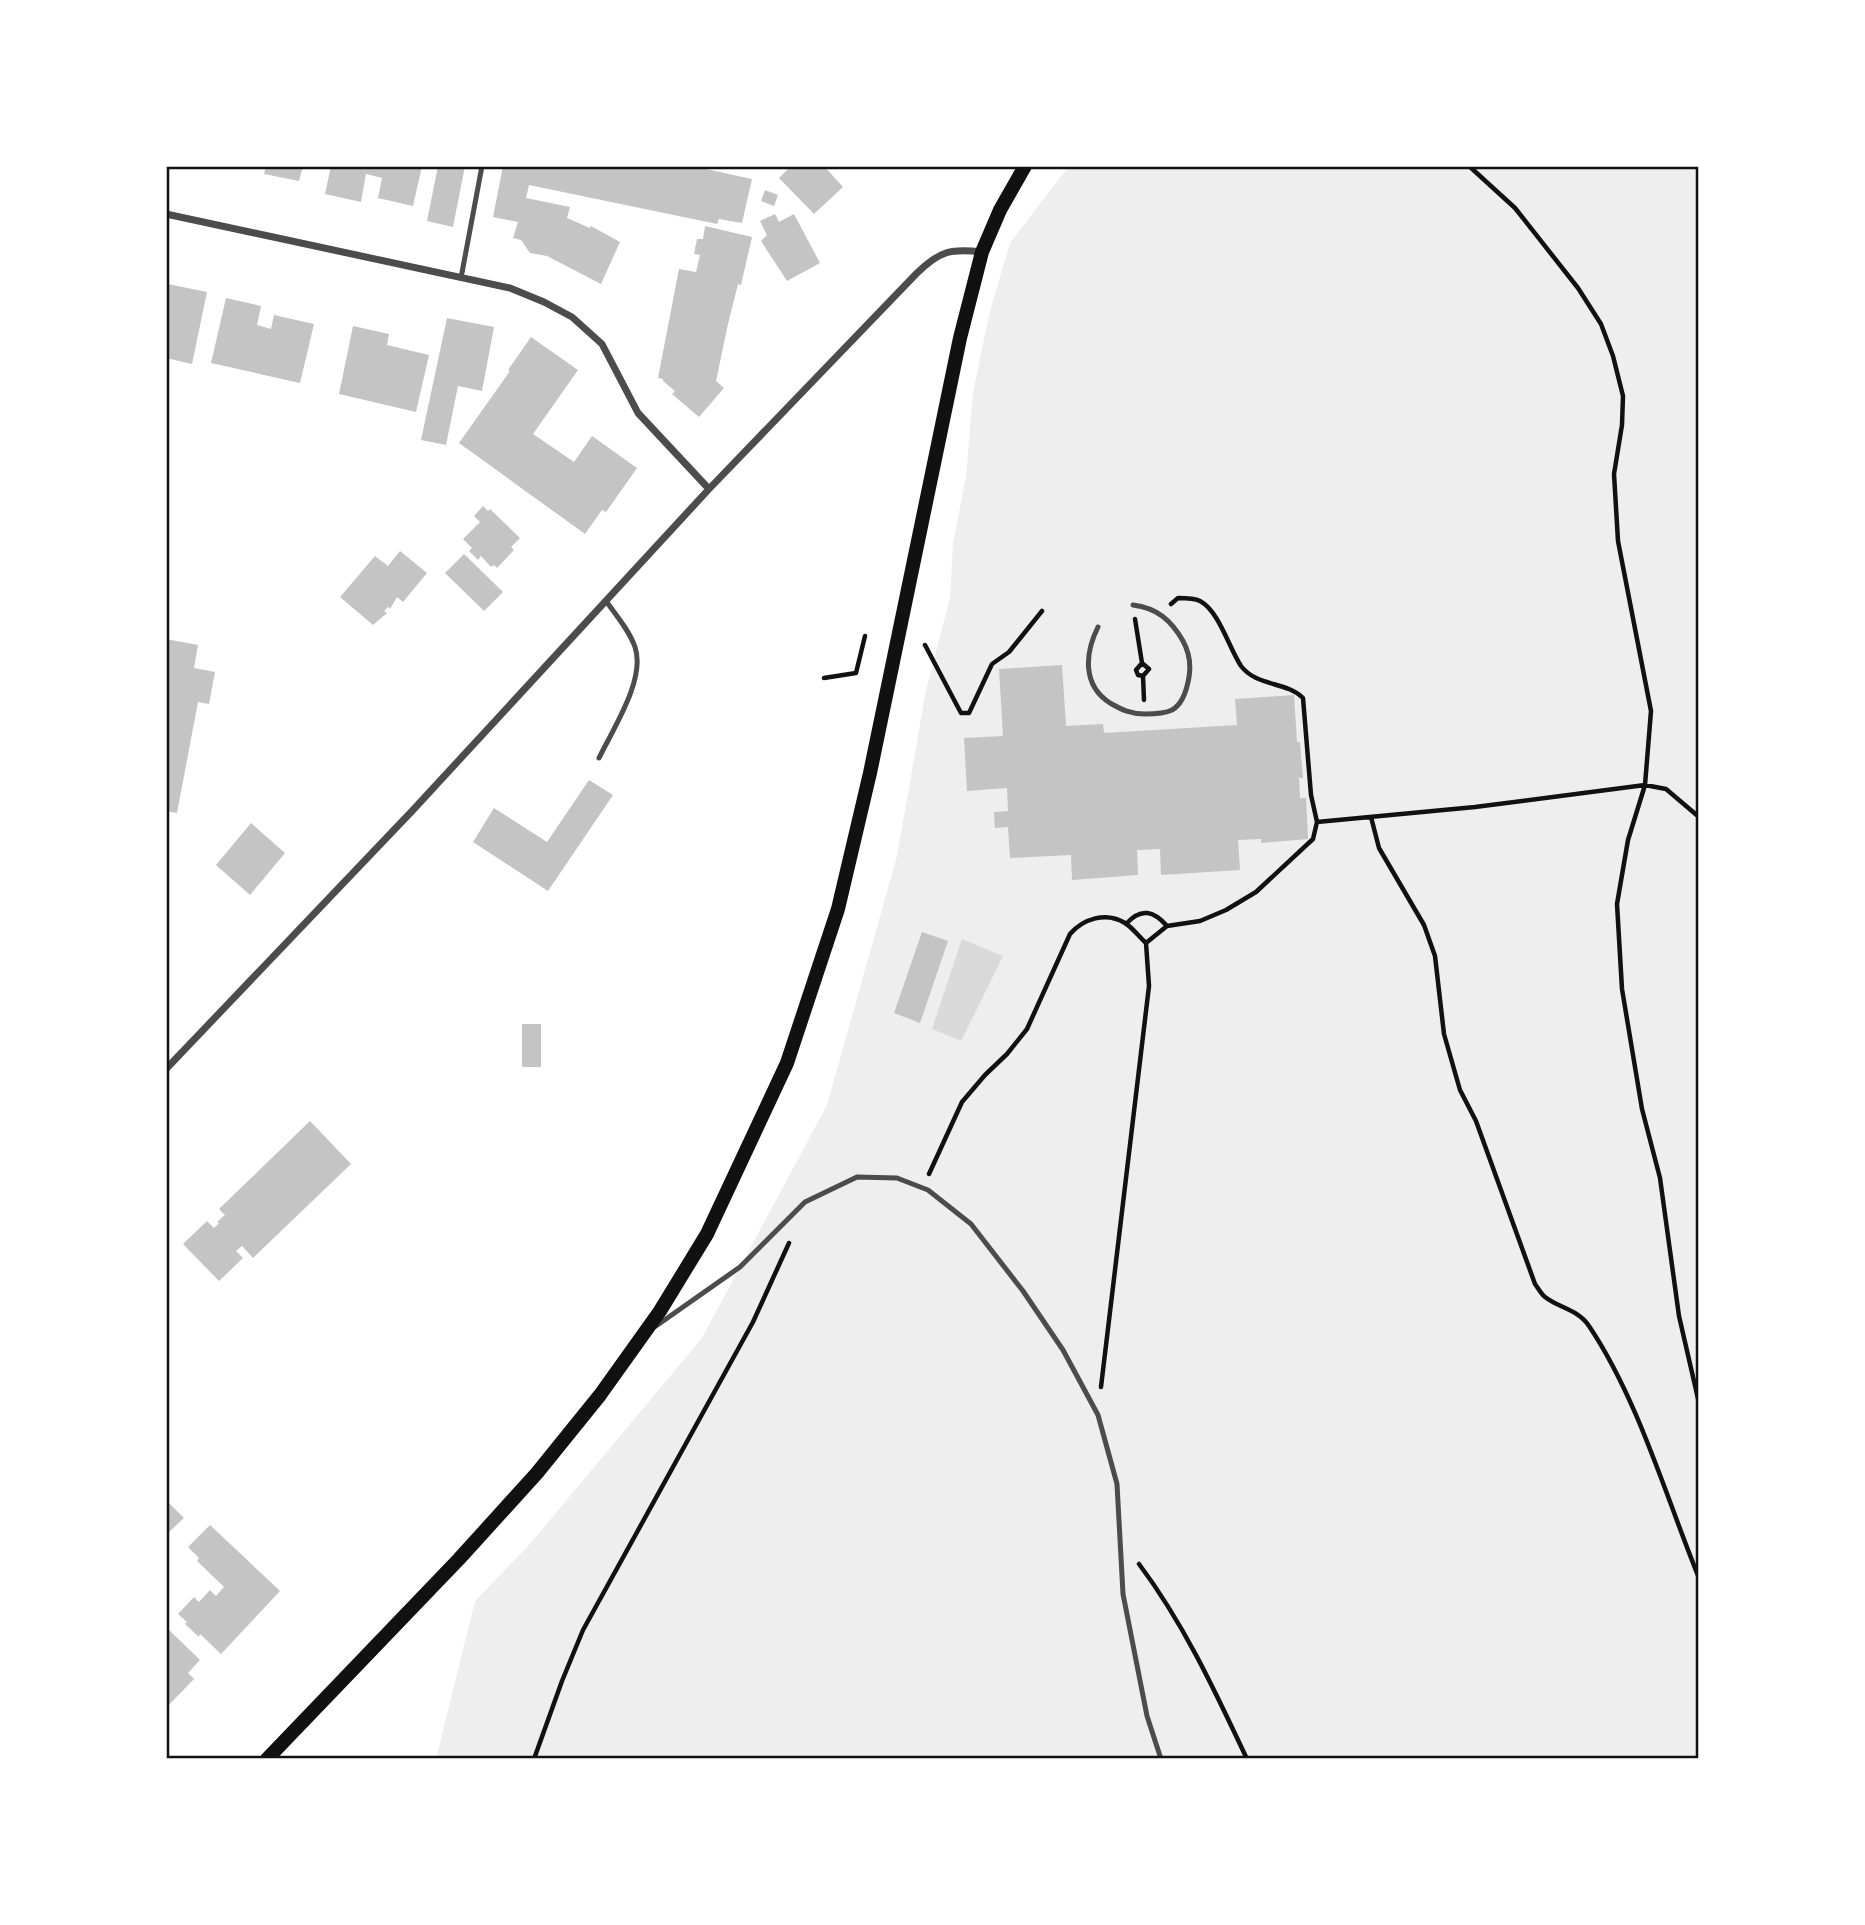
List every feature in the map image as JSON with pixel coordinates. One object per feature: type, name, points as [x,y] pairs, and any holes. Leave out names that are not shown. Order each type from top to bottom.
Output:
[{"type":"main road","points":[[267,1759],[537,1473],[600,1395],[642,1336],[707,1234],[782,1075],[838,909],[870,773],[960,338],[982,252],[1000,210],[1024,166]]},
{"type":"street","points":[[166,214],[510,288],[544,302],[572,317],[602,344],[638,413],[709,489]]},
{"type":"street","points":[[166,1069],[404,820],[709,489],[930,260],[958,249],[982,252]]},
{"type":"lane","points":[[461,278],[482,166]]},
{"type":"lane","points":[[599,758],[632,691],[637,663],[636,648],[606,601]]},
{"type":"lane","points":[[1098,626],[1091,641],[1088,673],[1093,688],[1101,697],[1122,711],[1137,714],[1159,714],[1174,709],[1186,692],[1191,667],[1185,643],[1161,612],[1133,605]]},
{"type":"lane","points":[[642,1336],[740,1267],[805,1202],[858,1177],[897,1178],[922,1188],[971,1224],[1024,1290],[1063,1350],[1098,1415],[1117,1485],[1123,1594],[1147,1716],[1161,1759]]},
{"type":"path","points":[[1469,166],[1515,208],[1577,288],[1601,324],[1613,356],[1623,396],[1622,425],[1614,474],[1618,541],[1651,710],[1644,785],[1628,840],[1617,904],[1622,989],[1642,1109],[1660,1178],[1679,1317],[1699,1404]]},
{"type":"path","points":[[1146,943],[1167,926],[1200,921],[1226,910],[1256,892],[1313,839],[1317,822],[1311,795],[1303,698],[1293,689],[1258,680],[1242,668],[1210,609],[1199,600],[1178,598],[1161,612]]},
{"type":"path","points":[[1133,605],[1142,663]]},
{"type":"path","points":[[925,646],[961,713],[969,713],[992,664],[1009,652],[1042,611]]},
{"type":"path","points":[[824,678],[856,673],[865,636]]},
{"type":"path","points":[[1317,822],[1475,807],[1644,785],[1666,789],[1699,817]]},
{"type":"path","points":[[1371,817],[1379,848],[1423,925],[1435,956],[1444,1034],[1460,1090],[1476,1121],[1535,1284],[1544,1297],[1570,1309],[1587,1323],[1604,1351],[1638,1421],[1699,1578]]},
{"type":"path","points":[[1126,924],[1133,916],[1144,912],[1158,915],[1167,926]]},
{"type":"path","points":[[922,1188],[962,1102],[1027,1029],[1070,934],[1079,924],[1100,916],[1126,924],[1146,943],[1149,986],[1098,1415]]},
{"type":"path","points":[[534,1759],[583,1630],[753,1322],[791,1237]]},
{"type":"path","points":[[1120,1538],[1164,1597],[1205,1668],[1247,1759]]},
{"type":"shaded area","points":[[1069,166],[1699,166],[1699,1759],[436,1759],[475,1601],[529,1545],[702,1338],[827,1105],[897,856],[926,690],[950,598],[953,543],[966,477],[973,392],[990,311],[1010,243]]},
{"type":"shaded area","points":[[962,939],[1003,956],[961,1041],[932,1029]]},
{"type":"building","points":[[266,166],[303,166],[299,181],[264,174]]},
{"type":"building","points":[[331,166],[422,166],[413,206],[378,198],[382,178],[366,174],[361,202],[325,194]]},
{"type":"building","points":[[438,166],[465,166],[453,227],[427,221]]},
{"type":"building","points":[[503,166],[692,166],[752,179],[742,223],[719,219],[717,224],[529,185],[526,198],[570,207],[567,218],[590,228],[591,226],[620,242],[601,284],[547,256],[530,253],[521,240],[513,238],[518,222],[493,217]]},
{"type":"building","points":[[791,166],[824,166],[843,187],[814,214],[779,178]]},
{"type":"building","points":[[765,190],[778,195],[774,206],[761,201]]},
{"type":"building","points":[[775,214],[779,222],[794,214],[820,263],[787,281],[761,241],[767,235],[760,221]]},
{"type":"building","points":[[705,226],[752,237],[741,285],[738,284],[728,324],[716,381],[724,388],[699,417],[672,394],[675,391],[663,379],[658,378],[679,269],[696,272],[700,255],[694,254],[697,239],[703,239]]},
{"type":"building","points":[[168,284],[207,292],[192,364],[166,358]]},
{"type":"building","points":[[226,298],[261,306],[257,325],[271,329],[274,315],[314,324],[300,383],[211,363]]},
{"type":"building","points":[[447,318],[494,327],[482,391],[458,386],[446,445],[421,440]]},
{"type":"building","points":[[353,326],[389,334],[387,345],[429,355],[416,412],[339,394]]},
{"type":"building","points":[[531,337],[578,370],[533,434],[574,462],[592,436],[637,468],[606,512],[602,510],[585,534],[459,443]]},
{"type":"building","points":[[483,506],[488,511],[490,509],[520,538],[511,547],[514,550],[497,568],[494,565],[491,567],[481,556],[478,560],[463,539],[480,522],[474,516]]},
{"type":"building","points":[[400,551],[427,573],[403,602],[397,597],[390,609],[388,607],[384,611],[387,613],[373,625],[340,597],[375,556],[388,566]]},
{"type":"building","points":[[464,554],[503,592],[484,611],[445,573]]},
{"type":"building","points":[[166,639],[198,645],[194,668],[215,672],[209,704],[198,702],[177,813],[166,811]]},
{"type":"building","points":[[1062,665],[1066,726],[1103,724],[1104,733],[1237,725],[1235,699],[1294,695],[1303,778],[1299,778],[1300,798],[1306,798],[1308,839],[1261,843],[1261,839],[1238,840],[1240,870],[1161,875],[1160,849],[1137,850],[1138,875],[1072,880],[1071,855],[1010,858],[1008,827],[995,828],[994,812],[1008,811],[1007,788],[967,791],[964,738],[1003,736],[999,669]]},
{"type":"building","points":[[589,780],[613,795],[548,891],[473,842],[494,808],[547,842]]},
{"type":"building","points":[[251,823],[285,853],[250,895],[216,865]]},
{"type":"building","points":[[922,932],[948,941],[920,1023],[894,1013]]},
{"type":"building","points":[[522,1024],[541,1024],[541,1067],[522,1067]]},
{"type":"building","points":[[310,1121],[351,1164],[253,1258],[242,1246],[236,1251],[243,1258],[219,1281],[183,1244],[207,1221],[214,1228],[225,1215],[219,1209]]},
{"type":"building","points":[[166,1500],[184,1518],[166,1535]]},
{"type":"building","points":[[210,1525],[280,1591],[221,1654],[185,1624],[187,1622],[178,1614],[194,1597],[199,1602],[210,1590],[216,1596],[224,1587],[197,1561],[199,1558],[188,1547]]},
{"type":"building","points":[[166,1627],[200,1660],[188,1673],[194,1679],[166,1708]]}]
